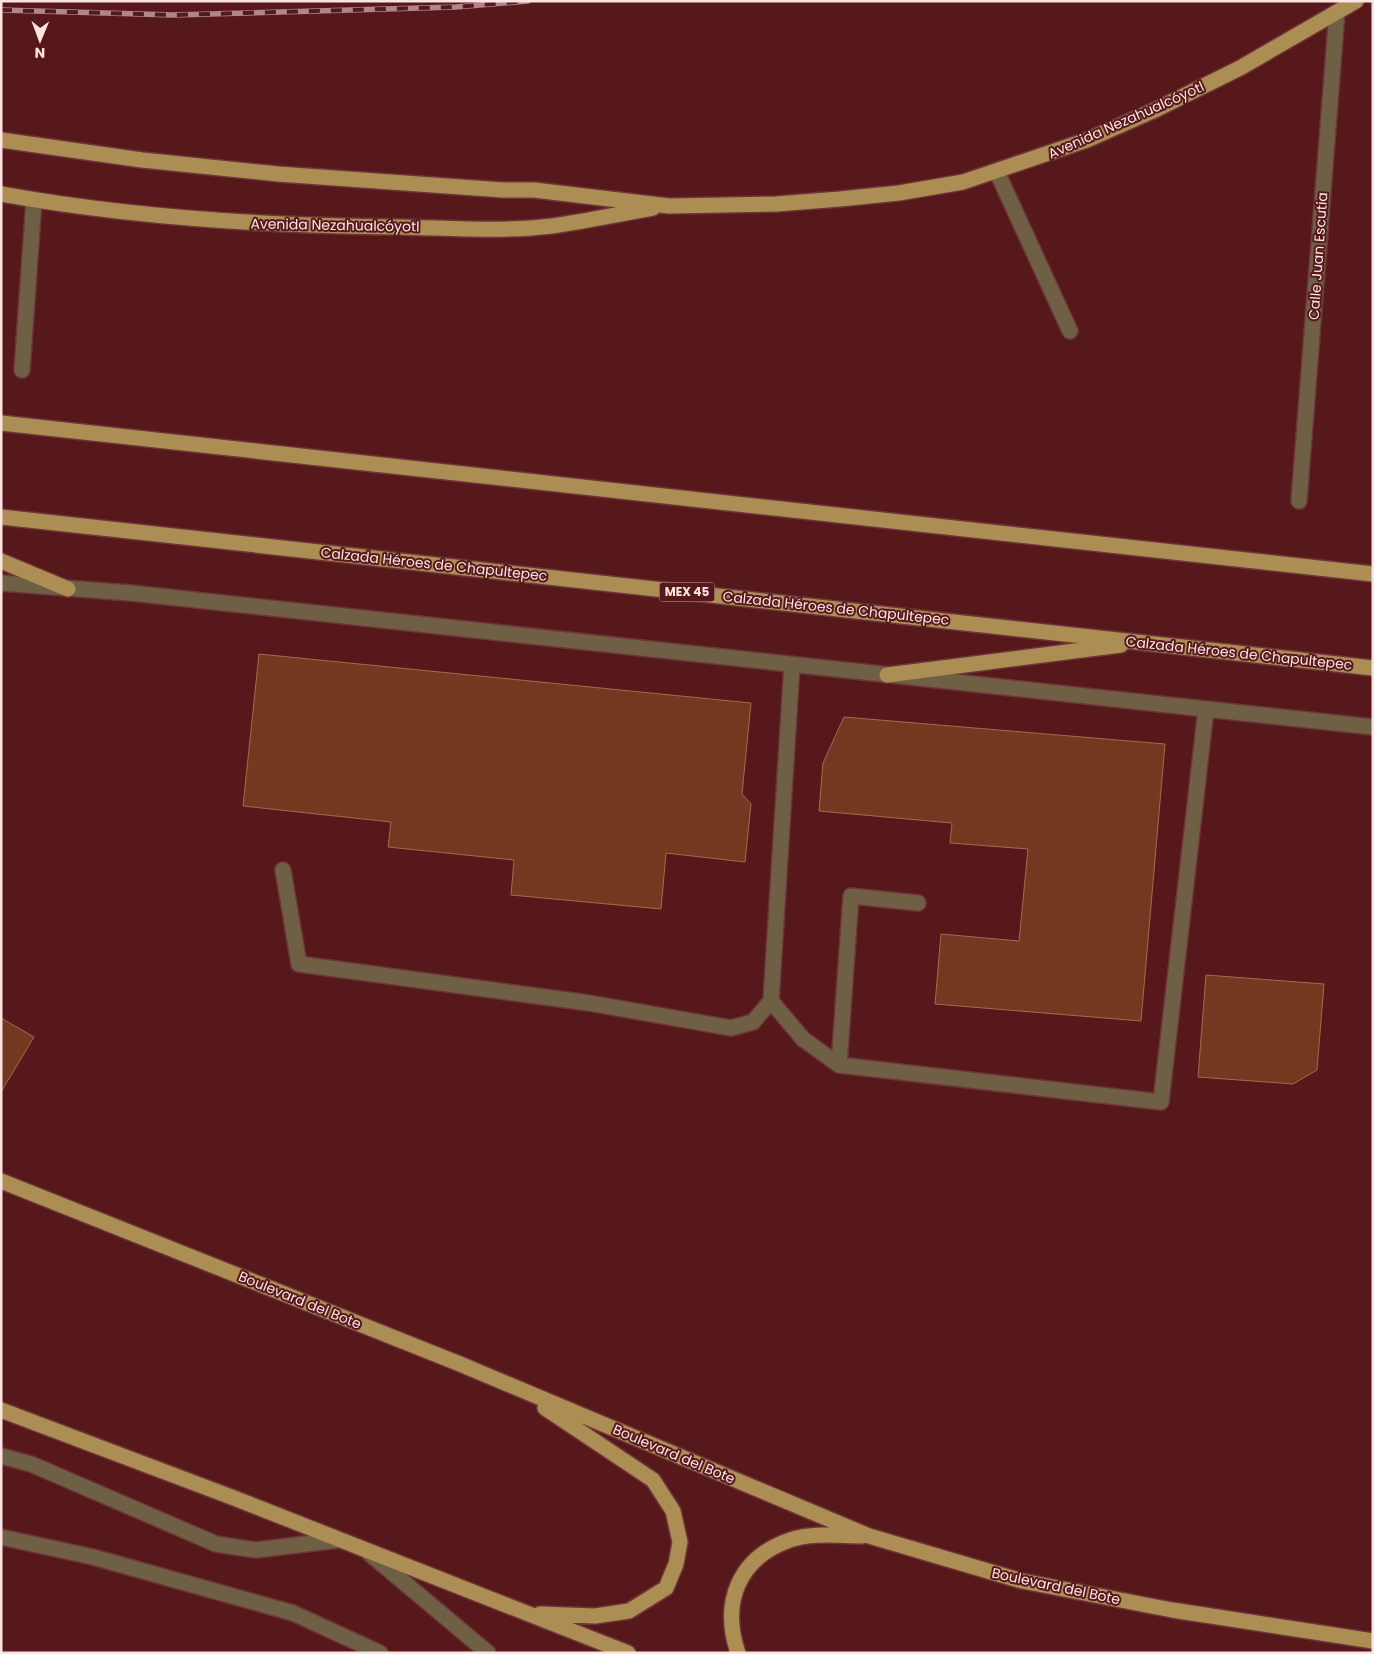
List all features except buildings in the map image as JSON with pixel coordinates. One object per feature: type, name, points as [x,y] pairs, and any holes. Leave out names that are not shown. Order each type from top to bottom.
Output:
[{"type":"main road","name":"Avenida Nezahualcóyotl","points":[[1,140],[142,160],[268,173],[503,190],[534,190],[669,206],[776,204],[899,193],[963,182],[1087,140],[1155,110],[1240,68],[1356,1]]},
{"type":"main road","name":"Avenida Nezahualcóyotl","points":[[1,194],[161,217],[260,224],[479,228],[551,226],[669,206]]},
{"type":"main road","points":[[1,423],[1373,574]]},
{"type":"main road","name":"Calzada Héroes de Chapultepec","points":[[1,517],[1373,668]]},
{"type":"main road","points":[[1,561],[68,589]]},
{"type":"main road","points":[[887,675],[1146,642]]},
{"type":"main road","name":"Boulevard del Bote","points":[[1,1181],[516,1388],[869,1536],[1022,1581],[1172,1610],[1373,1641]]},
{"type":"main road","points":[[516,1388],[653,1480],[672,1510],[680,1542],[676,1564],[666,1588],[629,1611],[595,1616],[529,1613]]},
{"type":"main road","points":[[1,1410],[529,1613],[628,1653]]},
{"type":"main road","points":[[738,1653],[732,1635],[731,1606],[737,1586],[749,1566],[763,1553],[790,1540],[808,1536],[869,1536]]},
{"type":"street","name":"Calle Juan Escutia","points":[[1299,501],[1337,12]]},
{"type":"street","points":[[997,172],[1070,331]]},
{"type":"street","points":[[22,370],[34,200]]},
{"type":"street","points":[[1,584],[131,593],[1373,727]]},
{"type":"street","points":[[283,870],[299,964],[588,1003],[731,1028],[753,1022],[771,1001],[792,665]]},
{"type":"street","points":[[771,1001],[803,1039],[839,1064],[1161,1102],[1206,709]]},
{"type":"street","points":[[839,1064],[852,896],[918,903]]},
{"type":"street","points":[[1,1456],[31,1464],[216,1544],[256,1550],[339,1540]]},
{"type":"street","points":[[1,1537],[92,1557],[293,1613],[380,1653]]},
{"type":"street","points":[[366,1550],[488,1653]]},
{"type":"railway","points":[[1,10],[174,15],[456,7],[528,1]]}]
